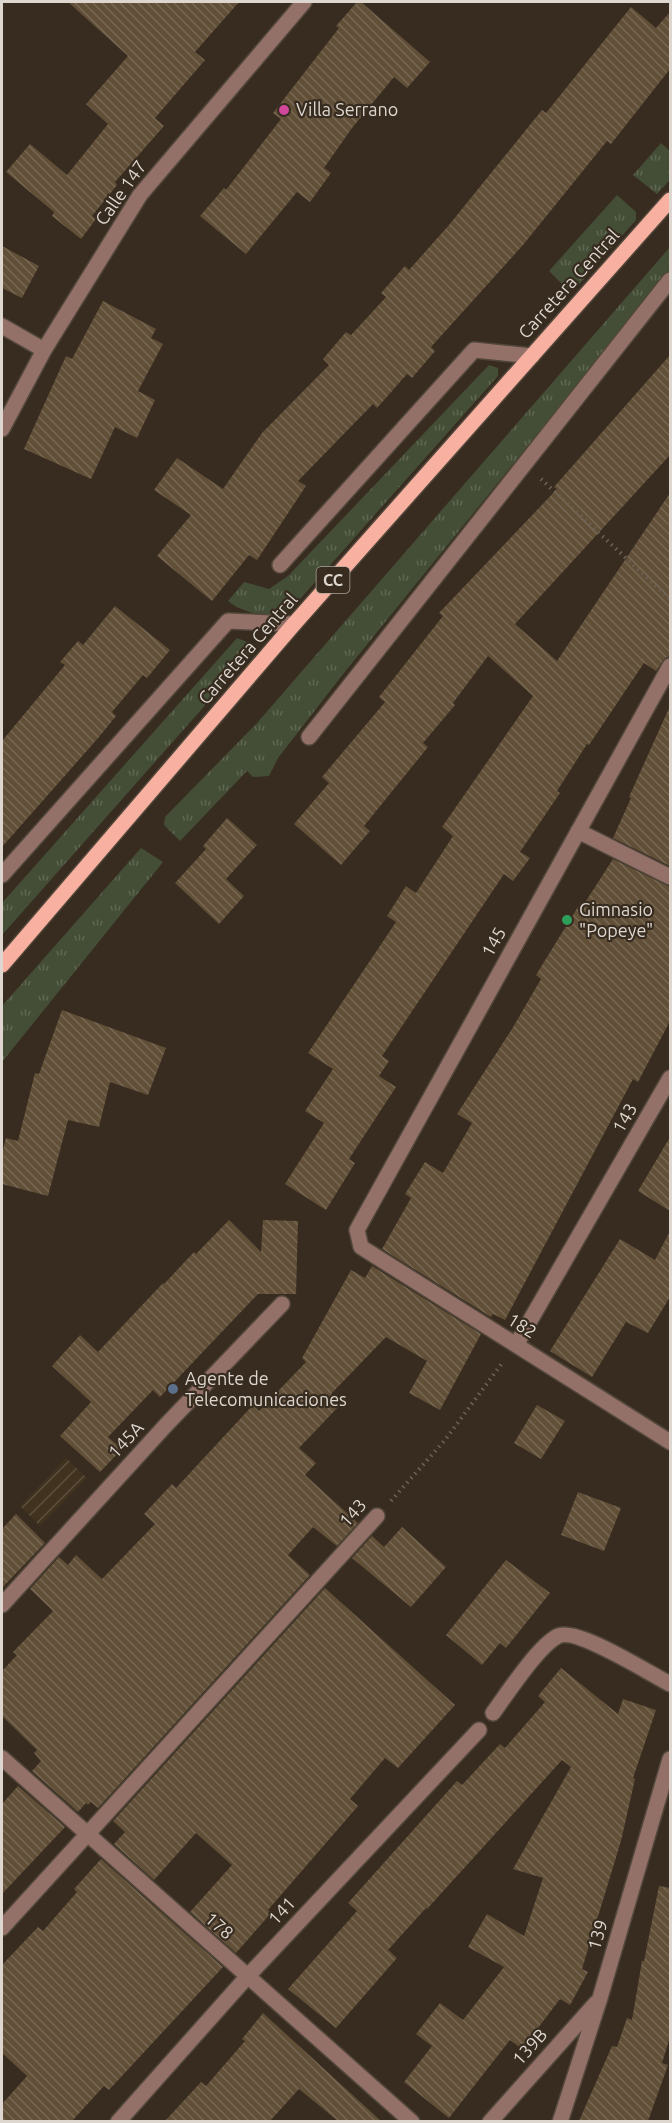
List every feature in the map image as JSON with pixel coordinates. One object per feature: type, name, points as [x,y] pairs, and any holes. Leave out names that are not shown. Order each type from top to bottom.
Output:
[{"type":"main road","name":"Carretera Central","points":[[2,965],[294,624],[670,200]]},
{"type":"street","name":"Calle 147","points":[[2,429],[44,350],[140,195],[304,2]]},
{"type":"street","points":[[309,737],[670,280]]},
{"type":"street","points":[[2,326],[44,350]]},
{"type":"street","points":[[280,566],[474,350],[532,356]]},
{"type":"street","points":[[2,876],[228,621],[294,624]]},
{"type":"street","name":"145","points":[[357,1239],[357,1230],[670,666]]},
{"type":"street","points":[[578,831],[670,877]]},
{"type":"street","name":"143","points":[[516,1345],[670,1078]]},
{"type":"street","name":"182","points":[[357,1239],[361,1247],[670,1442]]},
{"type":"street","name":"145A","points":[[2,1605],[166,1425],[282,1304]]},
{"type":"street","name":"143","points":[[2,1928],[85,1834],[377,1516]]},
{"type":"street","points":[[493,1713],[548,1644],[560,1635],[573,1635],[592,1643],[670,1684]]},
{"type":"street","name":"141","points":[[118,2121],[247,1977],[479,1730]]},
{"type":"street","name":"178","points":[[2,1758],[85,1834],[412,2121]]},
{"type":"street","name":"139","points":[[560,2121],[600,1998],[670,1759]]},
{"type":"street","name":"139B","points":[[490,2121],[600,1998]]},
{"type":"path","points":[[525,465],[670,599]]},
{"type":"path","name":"143","points":[[377,1516],[445,1440],[516,1345]]},
{"type":"shaded area","points":[[66,1458],[87,1478],[40,1526],[20,1506]]},
{"type":"green space","points":[[661,143],[670,151],[670,180],[657,194],[633,175]]},
{"type":"green space","points":[[617,195],[636,212],[636,220],[575,289],[567,289],[549,271]]},
{"type":"green space","points":[[670,247],[670,270],[344,673],[278,758],[269,776],[253,777],[247,771],[180,841],[164,825],[165,817],[257,723]]},
{"type":"green space","points":[[489,365],[498,368],[498,376],[293,607],[278,614],[269,615],[243,610],[228,601],[244,582],[269,589],[288,576]]},
{"type":"green space","points":[[237,638],[252,644],[254,650],[2,935],[2,903]]},
{"type":"green space","points":[[141,848],[163,862],[2,1062],[2,1006]]},
{"type":"building","points":[[68,2],[239,2],[195,52],[205,60],[155,118],[164,126],[115,182],[117,185],[92,216],[96,219],[81,239],[52,216],[54,212],[6,172],[30,144],[67,175],[108,124],[86,104],[128,56]]},
{"type":"building","points":[[357,2],[361,2],[430,62],[407,88],[394,77],[352,128],[324,168],[331,173],[310,202],[297,192],[246,254],[200,216],[224,188],[226,190],[281,119],[273,113],[339,28],[336,26]]},
{"type":"building","points":[[631,7],[656,28],[670,12],[670,69],[611,144],[607,141],[523,245],[431,347],[435,351],[412,378],[407,374],[377,408],[373,404],[298,481],[306,486],[257,560],[249,555],[212,601],[157,556],[191,515],[154,490],[177,458],[223,489],[262,433],[329,365],[323,359],[346,332],[351,335],[386,297],[381,293],[405,266],[409,270],[449,225],[542,110],[546,113]]},
{"type":"building","points":[[2,246],[39,266],[22,298],[2,288]]},
{"type":"building","points":[[103,301],[156,329],[151,338],[163,344],[138,391],[155,400],[137,438],[115,427],[91,479],[24,449],[66,356],[72,359]]},
{"type":"building","points":[[670,355],[670,455],[515,624],[557,661],[670,493],[670,656],[665,658],[656,671],[644,663],[589,745],[587,744],[557,791],[560,793],[520,852],[530,858],[513,881],[504,874],[382,1056],[389,1061],[379,1076],[396,1087],[349,1159],[355,1163],[326,1210],[285,1184],[324,1123],[305,1111],[333,1069],[308,1053],[396,922],[387,916],[406,886],[416,893],[453,836],[442,827],[533,696],[488,656],[453,703],[455,705],[423,743],[428,747],[364,826],[370,831],[341,865],[294,824],[329,783],[322,777],[385,702],[379,697],[443,616],[439,613],[557,489],[554,487]]},
{"type":"building","points":[[115,606],[170,650],[147,678],[143,675],[112,712],[116,716],[99,737],[2,847],[2,741],[65,665],[60,662],[78,641],[83,645]]},
{"type":"building","points":[[670,706],[670,866],[613,838]]},
{"type":"building","points":[[227,818],[257,845],[226,879],[244,896],[219,924],[175,883],[206,849],[203,846]]},
{"type":"building","points":[[613,859],[670,887],[670,1021],[638,1082],[633,1079],[505,1320],[493,1314],[491,1317],[382,1249],[411,1198],[405,1194],[425,1162],[443,1173],[472,1123],[457,1114],[541,979],[536,975],[581,902],[584,904]]},
{"type":"building","points":[[62,1010],[166,1048],[148,1095],[110,1082],[99,1127],[68,1120],[48,1196],[2,1184],[2,1154],[6,1138],[18,1141],[35,1073],[39,1074]]},
{"type":"building","points":[[670,1137],[670,1211],[638,1191]]},
{"type":"building","points":[[229,1220],[261,1252],[263,1220],[298,1221],[296,1294],[258,1294],[160,1397],[153,1390],[108,1437],[122,1449],[100,1472],[60,1436],[91,1402],[52,1366],[80,1335],[98,1352],[163,1283],[194,1252],[196,1254]]},
{"type":"building","points":[[670,1231],[670,1297],[648,1333],[626,1322],[592,1377],[550,1351],[620,1239],[655,1260]]},
{"type":"building","points":[[372,1266],[481,1334],[440,1410],[409,1393],[427,1361],[386,1337],[331,1394],[341,1404],[299,1448],[316,1463],[305,1475],[358,1523],[337,1546],[313,1527],[288,1555],[310,1575],[98,1808],[91,1802],[88,1805],[86,1803],[78,1812],[32,1771],[41,1761],[34,1753],[37,1750],[2,1716],[2,1671],[17,1655],[13,1652],[53,1611],[30,1589],[59,1557],[68,1565],[76,1555],[102,1579],[155,1524],[144,1514],[172,1484],[176,1488],[253,1405],[259,1411],[306,1362],[302,1358],[351,1270],[365,1278]]},
{"type":"building","points":[[537,1405],[565,1421],[541,1459],[514,1443]]},
{"type":"building","points":[[578,1492],[621,1508],[604,1551],[561,1535]]},
{"type":"building","points":[[16,1514],[45,1543],[2,1588],[2,1529]]},
{"type":"building","points":[[402,1527],[446,1567],[411,1607],[352,1558],[372,1536],[384,1547]]},
{"type":"building","points":[[506,1560],[550,1593],[506,1648],[500,1643],[482,1665],[446,1635]]},
{"type":"building","points":[[325,1588],[455,1705],[398,1768],[385,1758],[350,1799],[358,1806],[268,1910],[271,1913],[236,1953],[190,1912],[232,1865],[196,1833],[154,1880],[114,1844],[125,1832],[113,1821]]},
{"type":"building","points":[[561,1668],[618,1714],[623,1699],[656,1710],[633,1778],[635,1779],[621,1841],[582,1969],[588,1972],[570,2005],[560,1999],[522,2049],[510,2040],[449,2118],[404,2082],[432,2046],[416,2034],[440,2003],[463,2020],[504,1967],[468,1947],[487,1914],[524,1936],[543,1878],[513,1869],[571,1767],[562,1760],[388,1950],[397,1958],[336,2028],[288,1989],[357,1911],[348,1903],[457,1781],[462,1785],[500,1744],[505,1748],[545,1702],[538,1696]]},
{"type":"building","points":[[18,1786],[65,1827],[2,1894],[2,1804]]},
{"type":"building","points":[[101,1859],[223,1967],[109,2090],[104,2086],[72,2121],[2,2121],[2,2104],[27,2076],[2,2053],[2,1965],[38,1927],[43,1931],[77,1892],[74,1889]]},
{"type":"building","points":[[659,1886],[670,1888],[670,2037],[662,2063],[668,2065],[648,2121],[579,2121],[612,2046],[617,2047],[627,2018],[632,2020],[642,1961],[644,1961]]},
{"type":"building","points":[[263,2013],[381,2121],[338,2121],[299,2089],[270,2121],[165,2121],[201,2082],[206,2086],[245,2041],[242,2039]]},
{"type":"place","name":"Villa Serrano","points":[[284,110]]},
{"type":"place","name":"Gimnasio \"Popeye\"","points":[[567,920]]},
{"type":"place","name":"Agente de Telecomunicaciones","points":[[173,1389]]}]
